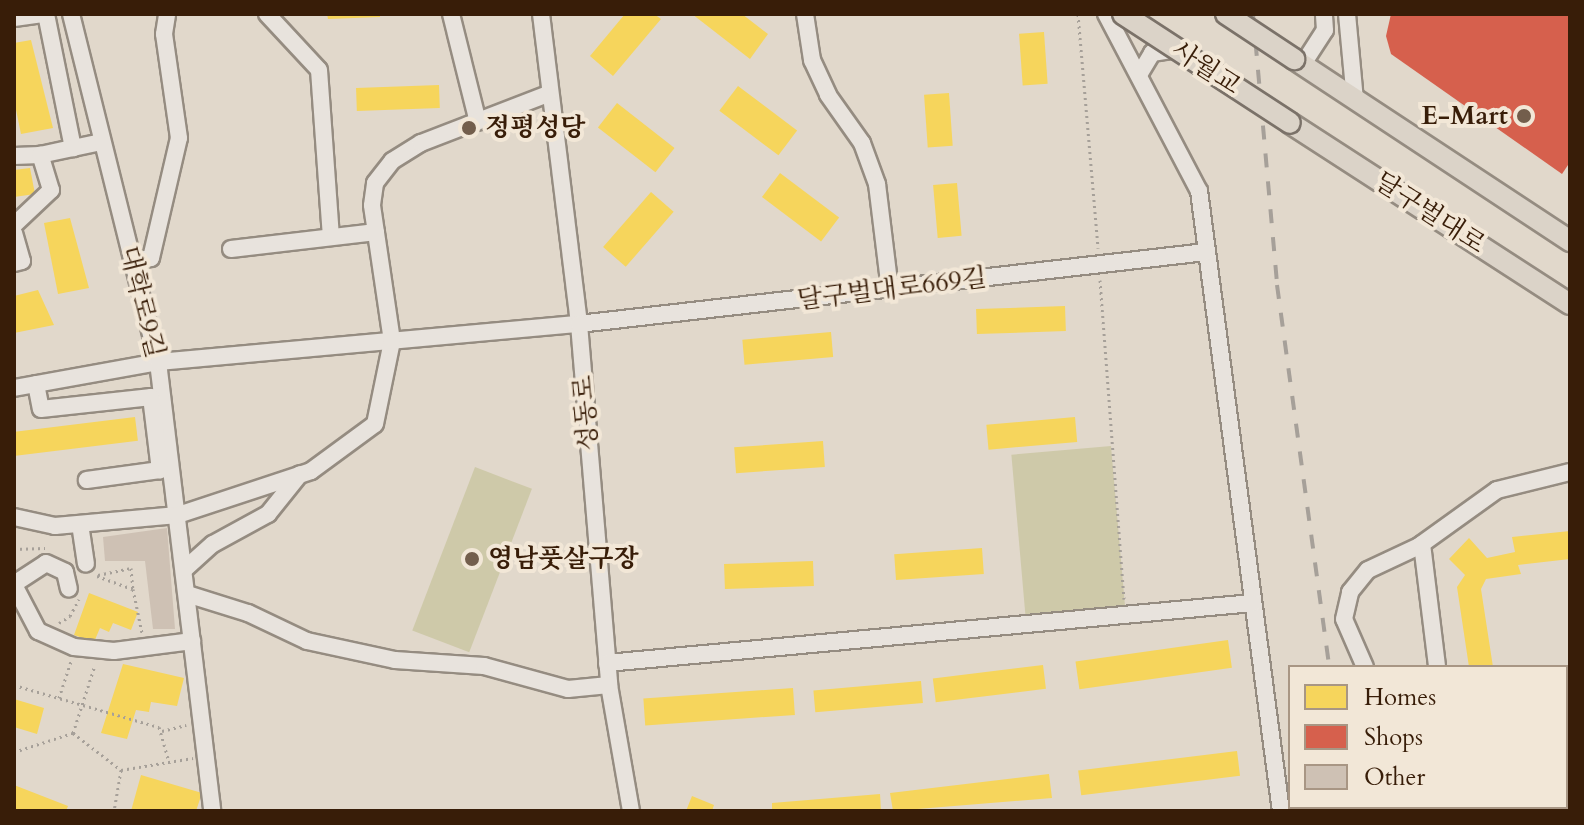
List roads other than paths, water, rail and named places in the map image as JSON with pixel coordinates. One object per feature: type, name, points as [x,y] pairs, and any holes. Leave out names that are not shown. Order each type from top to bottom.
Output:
[{"type":"main road","points":[[1226,14],[1299,62]]},
{"type":"main road","name":"사월교","points":[[1133,17],[1176,49],[1290,123]]},
{"type":"main road","name":"달구벌대로","points":[[1299,62],[1570,241]]},
{"type":"main road","name":"달구벌대로","points":[[1290,123],[1570,304]]},
{"type":"street","points":[[14,18],[43,14],[73,148]]},
{"type":"street","name":"대학로9길","points":[[71,14],[158,362],[186,568],[212,811]]},
{"type":"street","points":[[132,261],[151,258],[179,138],[164,34],[167,14]]},
{"type":"street","points":[[267,14],[319,70],[331,237]]},
{"type":"street","points":[[451,14],[478,122]]},
{"type":"street","name":"성동로","points":[[541,14],[548,94],[579,324],[609,685],[631,811]]},
{"type":"street","points":[[805,14],[812,60],[828,95],[862,143],[877,184],[890,290]]},
{"type":"street","points":[[1106,14],[1199,191],[1281,811]]},
{"type":"street","points":[[1299,62],[1325,30],[1324,14]]},
{"type":"street","points":[[1347,14],[1355,101]]},
{"type":"street","points":[[1139,75],[1152,53],[1176,49]]},
{"type":"street","points":[[14,517],[55,526],[178,515],[300,474],[375,424],[392,341],[376,232],[375,183],[392,161],[421,143],[548,94]]},
{"type":"street","points":[[14,156],[40,155],[101,142]]},
{"type":"street","points":[[14,225],[51,190],[40,155]]},
{"type":"street","points":[[231,249],[376,232]]},
{"type":"street","points":[[14,233],[22,261],[14,263]]},
{"type":"street","name":"달구벌대로669길","points":[[14,388],[158,362],[579,324],[1206,252]]},
{"type":"street","points":[[36,384],[41,409],[151,397],[160,470],[87,480]]},
{"type":"street","points":[[1364,665],[1344,619],[1350,592],[1368,570],[1422,544],[1497,490],[1570,472]]},
{"type":"street","points":[[186,568],[213,544],[268,514],[300,474]]},
{"type":"street","points":[[80,524],[90,571]]},
{"type":"street","points":[[1422,544],[1437,665]]},
{"type":"street","points":[[69,589],[65,572],[46,563],[14,584],[38,631],[74,647],[145,647],[192,641]]},
{"type":"street","points":[[187,594],[322,644],[395,660],[484,666],[568,689],[609,685]]},
{"type":"street","points":[[607,663],[1253,603]]},
{"type":"railway","points":[[1253,14],[1277,285],[1329,665]]},
{"type":"place","name":"E-Mart","points":[[1524,116]]},
{"type":"place","name":"정평성당","points":[[469,128]]},
{"type":"place","name":"영남풋살구장","points":[[472,559]]}]
